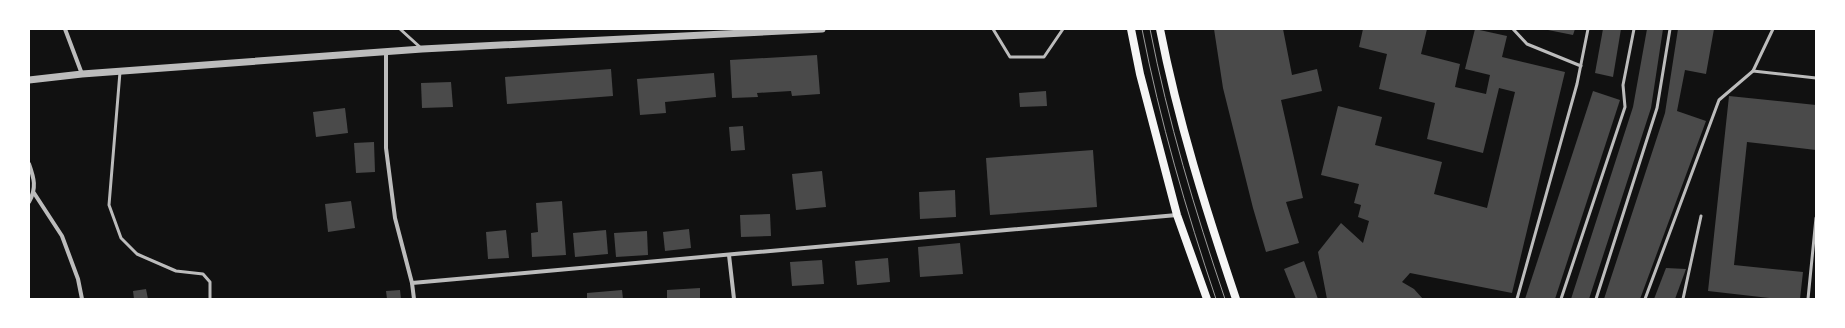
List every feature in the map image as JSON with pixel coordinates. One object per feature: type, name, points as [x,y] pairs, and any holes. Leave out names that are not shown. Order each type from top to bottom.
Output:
[{"type":"main road","points":[[1131,29],[1140,74],[1177,215],[1207,299]]},
{"type":"main road","points":[[1160,29],[1167,66],[1200,190],[1236,299]]},
{"type":"street","points":[[65,29],[82,74]]},
{"type":"street","points":[[29,80],[82,74],[386,53],[422,49],[822,29]]},
{"type":"street","points":[[386,53],[386,148],[395,218],[412,283],[414,299]]},
{"type":"street","points":[[29,164],[35,180],[34,193],[29,202]]},
{"type":"street","points":[[34,193],[62,236],[78,279],[82,299]]},
{"type":"street","points":[[412,283],[892,239],[1177,215]]},
{"type":"street","points":[[729,255],[734,299]]},
{"type":"lane","points":[[400,29],[422,49]]},
{"type":"lane","points":[[993,29],[1010,57],[1044,57],[1063,29]]},
{"type":"lane","points":[[1513,29],[1527,44],[1581,66]]},
{"type":"lane","points":[[1517,299],[1581,66],[1588,29]]},
{"type":"lane","points":[[1561,299],[1625,107],[1623,85],[1634,29]]},
{"type":"lane","points":[[1596,299],[1657,108],[1670,29]]},
{"type":"lane","points":[[1646,299],[1720,100],[1753,71],[1773,29]]},
{"type":"lane","points":[[1753,71],[1816,78]]},
{"type":"lane","points":[[120,72],[109,205],[121,238],[137,254],[176,271],[203,274],[210,282],[210,299]]},
{"type":"lane","points":[[1683,299],[1701,216]]},
{"type":"lane","points":[[1808,299],[1816,218]]},
{"type":"building","points":[[1214,29],[1283,29],[1292,75],[1317,69],[1322,91],[1281,100],[1303,198],[1286,202],[1299,243],[1266,252],[1253,208],[1223,88]]},
{"type":"building","points":[[1363,29],[1427,29],[1421,54],[1460,64],[1455,87],[1486,94],[1490,75],[1465,69],[1475,29],[1507,36],[1502,57],[1565,72],[1512,293],[1410,273],[1402,282],[1414,289],[1423,299],[1327,299],[1318,252],[1341,223],[1363,243],[1369,221],[1358,217],[1361,205],[1354,203],[1359,184],[1321,175],[1338,106],[1382,117],[1375,145],[1442,162],[1434,194],[1487,208],[1515,92],[1499,88],[1483,153],[1427,139],[1435,103],[1379,89],[1387,54],[1359,47]]},
{"type":"building","points":[[1543,29],[1575,29],[1573,35]]},
{"type":"building","points":[[1603,29],[1621,29],[1613,77],[1595,73]]},
{"type":"building","points":[[1647,29],[1663,29],[1651,108],[1589,299],[1571,299],[1633,107]]},
{"type":"building","points":[[1678,29],[1714,29],[1706,74],[1685,70],[1677,111],[1706,121],[1640,299],[1604,299],[1665,113]]},
{"type":"building","points":[[817,55],[820,94],[792,96],[791,91],[757,93],[758,97],[732,98],[730,60]]},
{"type":"building","points":[[611,69],[613,96],[507,104],[505,77]]},
{"type":"building","points":[[714,73],[716,97],[665,102],[666,113],[640,115],[637,79]]},
{"type":"building","points":[[451,82],[453,107],[422,108],[421,83]]},
{"type":"building","points":[[1046,91],[1047,106],[1020,107],[1019,93]]},
{"type":"building","points":[[1593,91],[1620,100],[1555,299],[1525,299]]},
{"type":"building","points":[[1729,96],[1816,105],[1816,150],[1747,142],[1734,265],[1803,272],[1800,299],[1778,299],[1708,291]]},
{"type":"building","points":[[345,108],[348,133],[316,137],[313,112]]},
{"type":"building","points":[[743,126],[745,150],[731,151],[729,127]]},
{"type":"building","points":[[374,142],[375,172],[356,173],[354,143]]},
{"type":"building","points":[[1093,150],[1097,207],[990,215],[986,158]]},
{"type":"building","points":[[822,171],[826,207],[796,210],[792,174]]},
{"type":"building","points":[[955,190],[956,217],[920,219],[919,192]]},
{"type":"building","points":[[351,201],[355,228],[328,232],[325,204]]},
{"type":"building","points":[[562,201],[566,255],[532,257],[531,233],[538,232],[536,203]]},
{"type":"building","points":[[770,214],[771,236],[741,237],[740,215]]},
{"type":"building","points":[[689,229],[691,248],[665,251],[663,232]]},
{"type":"building","points":[[506,230],[509,258],[488,259],[486,232]]},
{"type":"building","points":[[606,230],[608,254],[575,257],[573,233]]},
{"type":"building","points":[[647,231],[648,255],[616,257],[614,233]]},
{"type":"building","points":[[960,243],[963,274],[920,277],[918,247]]},
{"type":"building","points":[[888,258],[890,282],[857,285],[855,261]]},
{"type":"building","points":[[822,260],[824,284],[792,286],[790,262]]},
{"type":"building","points":[[1304,261],[1318,299],[1296,299],[1284,269]]},
{"type":"building","points":[[1666,268],[1686,269],[1675,299],[1654,299]]},
{"type":"building","points":[[700,288],[700,299],[667,299],[667,290]]},
{"type":"building","points":[[146,289],[148,299],[134,299],[133,291]]},
{"type":"building","points":[[400,290],[401,299],[387,299],[386,291]]},
{"type":"building","points":[[622,290],[623,299],[587,299],[587,293]]},
{"type":"tram line","points":[[1142,29],[1174,165],[1216,299]]},
{"type":"tram line","points":[[1150,29],[1165,98],[1183,166],[1225,299]]}]
